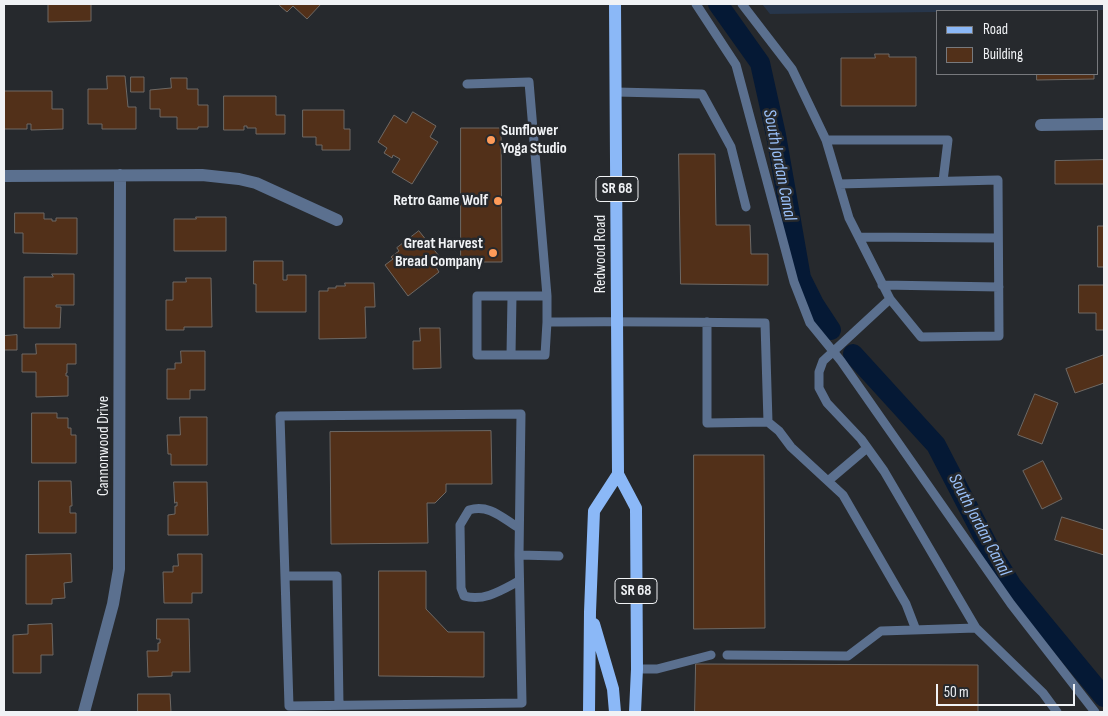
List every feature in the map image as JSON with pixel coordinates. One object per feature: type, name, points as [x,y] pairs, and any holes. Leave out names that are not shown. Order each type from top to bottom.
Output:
[{"type":"main road","name":"Redwood Road","points":[[615,4],[618,474],[636,508],[637,669],[635,712]]},
{"type":"main road","name":"SR 68","points":[[589,712],[594,512],[618,474]]},
{"type":"main road","points":[[590,612],[614,688],[615,712]]},
{"type":"street","points":[[1041,125],[1104,124]]},
{"type":"street","name":"Cannonwood Drive","points":[[84,712],[113,604],[119,569],[120,175]]},
{"type":"street","points":[[4,176],[202,175],[239,179],[272,189],[337,220]]},
{"type":"lane","points":[[696,4],[736,65],[794,282],[810,323],[841,361],[1012,604],[1095,712]]},
{"type":"lane","points":[[742,4],[792,69],[826,140],[849,218],[890,299],[921,337],[999,336],[998,180],[839,184]]},
{"type":"lane","points":[[467,84],[529,82],[547,296],[545,355],[477,355],[477,296],[547,296]]},
{"type":"lane","points":[[616,92],[702,94],[730,147],[746,207]]},
{"type":"lane","points":[[826,140],[948,140],[943,182]]},
{"type":"lane","points":[[859,238],[998,238]]},
{"type":"lane","points":[[882,285],[999,287]]},
{"type":"lane","points":[[511,355],[512,296]]},
{"type":"lane","points":[[890,299],[832,350],[823,361],[819,372],[819,388],[827,403],[861,439],[884,471],[976,628],[1043,693],[1057,712]]},
{"type":"lane","points":[[547,322],[766,323],[768,422]]},
{"type":"lane","points":[[707,322],[707,422],[768,422],[779,431],[791,447],[843,495],[906,604],[916,630]]},
{"type":"lane","points":[[521,414],[519,555],[522,703],[289,706],[280,416],[521,414]]},
{"type":"lane","points":[[828,481],[867,448]]},
{"type":"lane","points":[[519,528],[489,509],[478,508],[469,510],[460,525],[460,588],[464,596],[474,599],[488,596],[519,581]]},
{"type":"lane","points":[[519,555],[559,556]]},
{"type":"lane","points":[[285,576],[337,576],[339,705]]},
{"type":"lane","points":[[727,655],[848,656],[881,631],[976,628]]},
{"type":"lane","points":[[637,669],[657,669],[711,655]]},
{"type":"shaded area","points":[[762,4],[1104,4],[1104,10],[936,10],[936,12],[770,14]]},
{"type":"building","points":[[48,4],[91,4],[91,21],[48,22]]},
{"type":"building","points":[[280,4],[321,4],[307,19],[293,6],[287,12]]},
{"type":"building","points":[[875,54],[889,54],[889,57],[916,57],[916,106],[841,106],[841,58],[875,58]]},
{"type":"building","points":[[1037,75],[1094,75],[1094,79],[1037,80]]},
{"type":"building","points":[[107,76],[125,76],[128,107],[136,107],[136,129],[102,129],[102,124],[88,124],[88,89],[107,89]]},
{"type":"building","points":[[131,77],[144,77],[144,92],[131,92]]},
{"type":"building","points":[[171,78],[187,78],[187,89],[198,89],[198,105],[208,105],[208,127],[177,129],[177,117],[160,117],[160,109],[150,109],[150,90],[171,88]]},
{"type":"building","points":[[4,91],[52,91],[52,109],[63,109],[63,129],[31,130],[31,124],[27,124],[27,129],[4,129]]},
{"type":"building","points":[[224,96],[276,96],[276,115],[285,115],[285,134],[256,134],[256,128],[247,128],[247,126],[244,126],[244,130],[224,130]]},
{"type":"building","points":[[303,110],[344,110],[344,129],[350,129],[350,150],[322,150],[322,145],[316,145],[316,137],[303,137]]},
{"type":"building","points":[[413,112],[436,126],[430,137],[438,142],[412,184],[392,172],[400,159],[393,155],[392,158],[384,153],[387,148],[378,142],[394,115],[406,123]]},
{"type":"building","points":[[461,128],[501,128],[502,262],[461,262]]},
{"type":"building","points":[[679,154],[715,154],[716,225],[750,225],[751,254],[768,254],[768,285],[681,284]]},
{"type":"building","points":[[1104,160],[1104,184],[1055,184],[1055,161]]},
{"type":"building","points":[[15,213],[44,213],[44,219],[52,219],[52,221],[56,221],[56,218],[77,218],[77,254],[23,253],[23,233],[15,233]]},
{"type":"building","points":[[196,217],[226,217],[226,251],[174,251],[174,219],[196,219]]},
{"type":"building","points":[[1098,226],[1104,226],[1104,267],[1098,267]]},
{"type":"building","points":[[419,231],[439,256],[434,261],[438,266],[436,267],[439,272],[408,296],[385,265],[399,251],[397,248]]},
{"type":"building","points":[[254,261],[283,261],[283,280],[287,280],[287,275],[306,275],[306,312],[256,312]]},
{"type":"building","points":[[52,274],[74,274],[74,305],[56,305],[56,307],[61,307],[60,328],[24,328],[24,277],[53,277]]},
{"type":"building","points":[[186,278],[211,278],[212,327],[184,327],[184,330],[166,330],[166,300],[173,300],[173,282],[186,282]]},
{"type":"building","points":[[345,283],[374,283],[375,307],[365,307],[366,338],[319,339],[319,291],[328,291],[328,288],[336,288],[336,286],[345,286]]},
{"type":"building","points":[[1079,285],[1104,285],[1104,330],[1096,330],[1096,313],[1079,313]]},
{"type":"building","points":[[420,328],[440,328],[441,368],[413,369],[413,341],[420,341]]},
{"type":"building","points":[[17,335],[17,350],[4,350],[4,336]]},
{"type":"building","points":[[36,344],[76,344],[76,364],[67,364],[68,396],[36,397],[36,372],[22,372],[22,354],[36,354]]},
{"type":"building","points":[[181,351],[205,351],[205,390],[190,390],[190,399],[167,399],[167,369],[175,369],[175,363],[181,363]]},
{"type":"building","points":[[1104,355],[1104,383],[1075,393],[1066,369]]},
{"type":"building","points":[[1035,394],[1058,403],[1042,444],[1018,435]]},
{"type":"building","points":[[32,413],[57,413],[57,418],[68,418],[68,428],[71,428],[71,435],[76,435],[76,463],[32,463]]},
{"type":"building","points":[[180,417],[207,417],[207,465],[171,465],[171,454],[168,454],[167,435],[180,435]]},
{"type":"building","points":[[491,431],[492,484],[446,484],[446,492],[435,503],[427,503],[428,543],[331,544],[330,432]]},
{"type":"building","points":[[694,455],[764,455],[765,628],[694,629]]},
{"type":"building","points":[[1043,461],[1062,499],[1042,509],[1023,471]]},
{"type":"building","points":[[39,481],[71,481],[72,506],[70,506],[70,513],[76,513],[76,533],[39,533]]},
{"type":"building","points":[[174,482],[207,482],[208,535],[168,535],[168,515],[175,514],[175,506],[177,506],[177,502],[175,503]]},
{"type":"building","points":[[1062,517],[1104,530],[1104,555],[1055,540]]},
{"type":"building","points":[[71,554],[72,582],[64,583],[65,598],[52,599],[52,604],[26,604],[26,555]]},
{"type":"building","points":[[178,554],[202,554],[202,593],[192,593],[192,603],[164,603],[163,572],[173,572],[173,566],[178,566]]},
{"type":"building","points":[[379,571],[426,571],[426,609],[448,632],[484,632],[484,677],[379,676]]},
{"type":"building","points":[[157,619],[189,619],[190,672],[172,672],[172,676],[148,677],[147,651],[158,651],[158,643],[160,643],[160,639],[157,639]]},
{"type":"building","points":[[52,624],[53,655],[41,655],[41,673],[13,673],[13,635],[28,634],[28,625]]},
{"type":"building","points":[[696,664],[978,665],[978,712],[695,712]]},
{"type":"building","points":[[138,694],[170,694],[171,712],[138,712]]},
{"type":"waterway","name":"South Jordan Canal","points":[[718,4],[760,63],[776,135],[801,278],[814,304],[831,330]]},
{"type":"waterway","name":"South Jordan Canal","points":[[853,354],[936,445],[993,555],[1012,586],[1104,697]]},
{"type":"place","name":"Sunflower Yoga Studio","points":[[491,140]]},
{"type":"place","name":"Retro Game Wolf","points":[[498,201]]},
{"type":"place","name":"Great Harvest Bread Company","points":[[493,253]]}]
